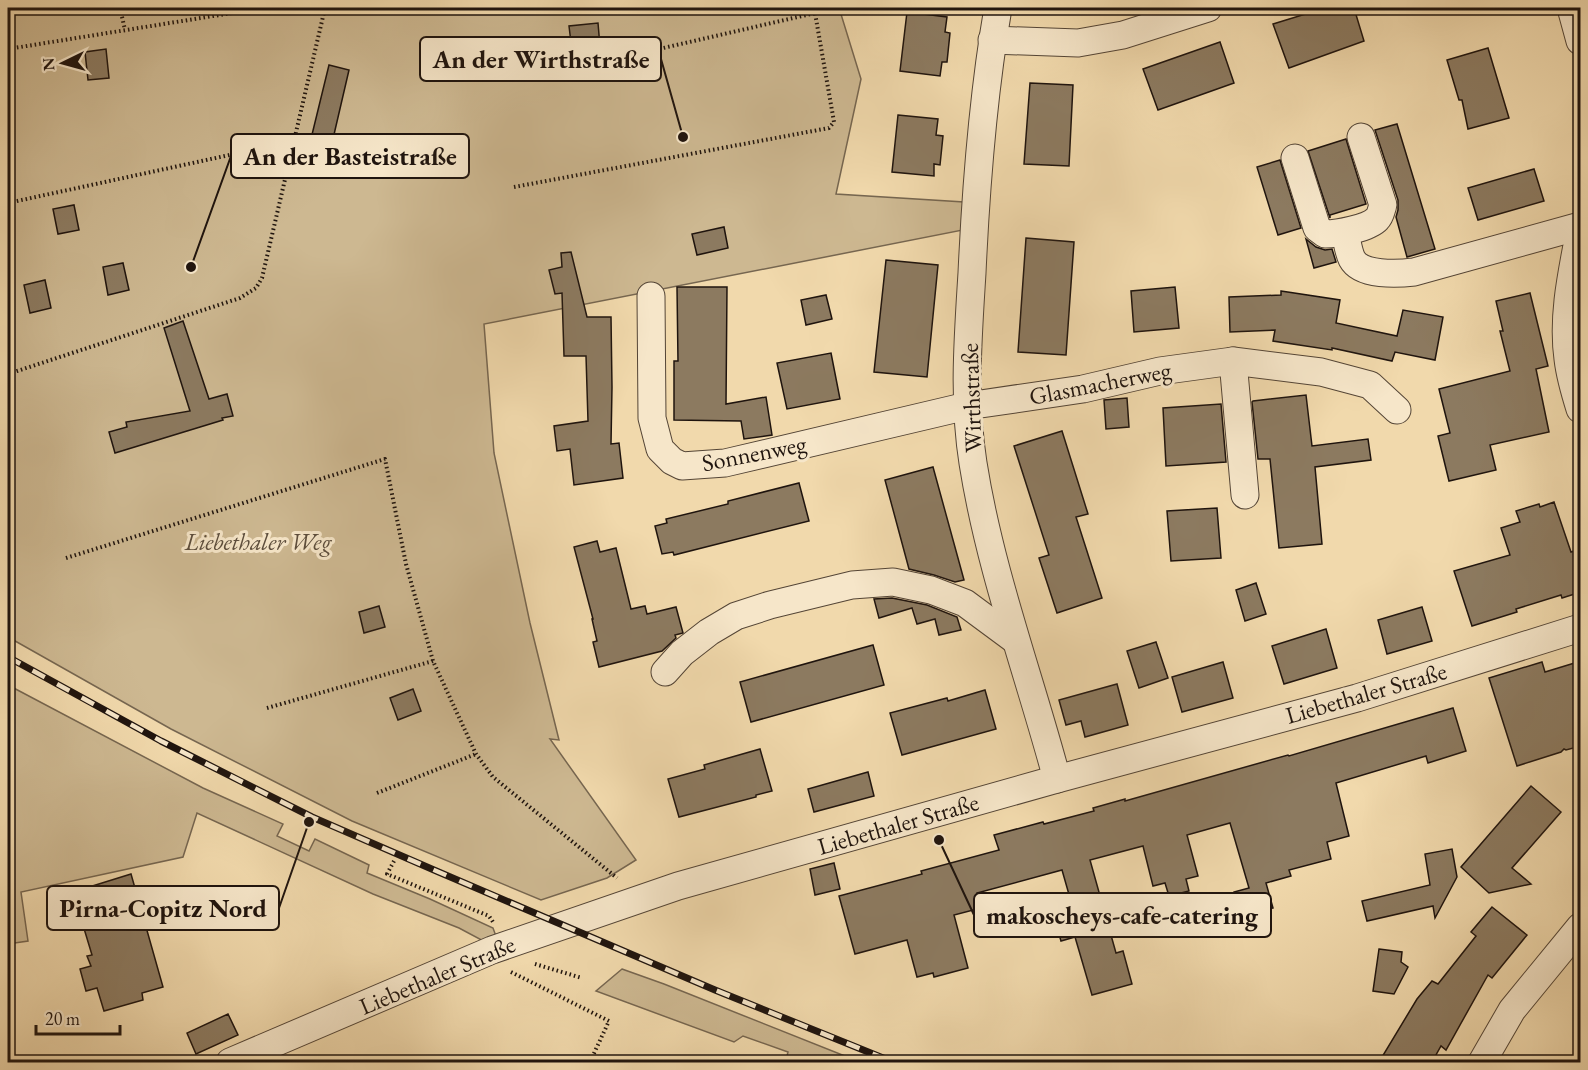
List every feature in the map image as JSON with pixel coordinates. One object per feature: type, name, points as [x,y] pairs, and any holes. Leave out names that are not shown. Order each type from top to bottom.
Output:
[{"type":"street","name":"Wirthstraße","points":[[998,8],[992,40],[976,182],[967,355],[967,406],[973,462],[983,518],[1015,640],[1057,779]]},
{"type":"street","points":[[992,40],[1078,43],[1123,35],[1208,8]]},
{"type":"street","points":[[1571,8],[1581,41]]},
{"type":"street","points":[[1294,158],[1317,228],[1325,234],[1345,232],[1375,221],[1383,205],[1361,137]]},
{"type":"street","points":[[1345,232],[1353,261],[1363,269],[1398,274],[1414,272],[1581,228],[1570,278],[1566,322],[1568,359],[1581,409]]},
{"type":"street","name":"Sonnenweg","points":[[651,296],[652,418],[660,449],[672,461],[682,466],[725,463],[967,406]]},
{"type":"street","points":[[1233,361],[1245,495]]},
{"type":"street","name":"Glasmacherweg","points":[[967,406],[1083,389],[1160,371],[1233,361],[1321,372],[1370,385],[1397,410]]},
{"type":"street","points":[[665,672],[682,653],[736,616],[770,605],[852,585],[893,582],[931,590],[965,603],[1015,640]]},
{"type":"street","name":"Liebethaler Straße","points":[[230,1062],[512,943],[639,899],[1057,779],[1357,698],[1581,628]]},
{"type":"street","points":[[1482,1062],[1512,1010],[1581,927]]},
{"type":"path","points":[[120,8],[125,30]]},
{"type":"path","points":[[8,49],[263,8]]},
{"type":"path","points":[[8,374],[240,298],[256,288],[262,278],[326,8]]},
{"type":"path","points":[[633,55],[830,8]]},
{"type":"path","points":[[514,188],[829,128],[834,122],[815,13]]},
{"type":"path","points":[[8,203],[294,141]]},
{"type":"path","points":[[66,558],[385,459],[406,564],[433,661],[476,754],[493,777],[639,899]]},
{"type":"path","points":[[267,708],[433,661]]},
{"type":"path","points":[[377,793],[476,754]]},
{"type":"path","points":[[394,861],[387,874],[489,916],[512,943],[522,960],[582,978]]},
{"type":"path","points":[[510,972],[609,1021],[590,1062]]},
{"type":"green space","name":"Liebethaler Weg","points":[[8,8],[849,8],[840,11],[861,79],[836,194],[964,202],[963,230],[484,324],[494,453],[530,623],[559,740],[550,739],[636,860],[607,878],[541,900],[352,821],[171,729],[8,637]]},
{"type":"green space","points":[[8,685],[203,788],[283,824],[277,836],[309,851],[315,839],[369,865],[367,873],[493,928],[497,939],[487,943],[459,928],[373,894],[197,813],[183,857],[21,892],[28,941],[8,944]]},
{"type":"green space","points":[[622,969],[860,1062],[793,1062],[786,1060],[788,1052],[743,1036],[734,1042],[596,991]]},
{"type":"building","points":[[1325,8],[1354,8],[1364,41],[1289,68],[1273,24]]},
{"type":"building","points":[[907,12],[947,17],[945,32],[950,33],[947,62],[942,62],[940,76],[900,71]]},
{"type":"building","points":[[598,23],[602,70],[575,76],[569,26]]},
{"type":"building","points":[[1220,42],[1234,83],[1158,110],[1143,69]]},
{"type":"building","points":[[1488,48],[1509,118],[1468,129],[1462,100],[1459,100],[1447,60]]},
{"type":"building","points":[[106,49],[109,78],[88,80],[85,52]]},
{"type":"building","points":[[329,65],[349,70],[329,156],[308,151]]},
{"type":"building","points":[[1030,83],[1073,85],[1069,166],[1024,164]]},
{"type":"building","points":[[898,115],[938,119],[936,135],[943,136],[940,165],[934,164],[934,176],[892,172]]},
{"type":"building","points":[[1397,124],[1435,249],[1407,257],[1396,217],[1398,200],[1375,130]]},
{"type":"building","points":[[1346,139],[1366,204],[1330,215],[1330,218],[1308,151]]},
{"type":"building","points":[[1280,160],[1301,228],[1278,235],[1257,167]]},
{"type":"building","points":[[1534,169],[1544,201],[1478,220],[1468,188]]},
{"type":"building","points":[[74,205],[79,230],[58,234],[53,209]]},
{"type":"building","points":[[724,227],[728,248],[697,255],[692,234]]},
{"type":"building","points":[[1026,238],[1074,242],[1066,355],[1018,352]]},
{"type":"building","points":[[1306,239],[1316,247],[1325,250],[1332,249],[1336,262],[1314,268]]},
{"type":"building","points":[[571,252],[587,317],[611,317],[611,444],[619,443],[623,478],[574,485],[570,449],[557,451],[554,426],[588,421],[586,356],[564,356],[562,293],[555,294],[549,270],[562,267],[561,253]]},
{"type":"building","points":[[886,260],[938,265],[927,377],[874,372]]},
{"type":"building","points":[[123,263],[129,290],[108,295],[103,267]]},
{"type":"building","points":[[45,280],[51,308],[30,313],[24,285]]},
{"type":"building","points":[[677,287],[727,287],[726,404],[766,397],[772,435],[744,439],[741,421],[674,420],[674,361],[678,361]]},
{"type":"building","points":[[1175,287],[1179,328],[1134,332],[1131,291]]},
{"type":"building","points":[[1281,291],[1340,300],[1336,323],[1397,336],[1403,310],[1443,317],[1435,360],[1395,352],[1392,361],[1332,348],[1332,350],[1273,341],[1275,330],[1230,332],[1229,297],[1281,295]]},
{"type":"building","points":[[1530,293],[1548,366],[1536,369],[1549,432],[1490,445],[1496,470],[1449,481],[1438,436],[1450,433],[1439,389],[1510,371],[1500,331],[1503,331],[1496,301]]},
{"type":"building","points":[[826,295],[832,319],[806,325],[801,300]]},
{"type":"building","points":[[183,321],[209,399],[227,394],[233,416],[115,453],[109,432],[127,427],[126,422],[190,411],[164,328]]},
{"type":"building","points":[[831,353],[840,399],[787,409],[777,363]]},
{"type":"building","points":[[1306,395],[1312,446],[1368,439],[1371,460],[1315,467],[1322,544],[1279,548],[1270,459],[1258,459],[1252,402]]},
{"type":"building","points":[[1127,398],[1129,427],[1106,429],[1104,400]]},
{"type":"building","points":[[1221,404],[1226,462],[1166,466],[1163,408]]},
{"type":"building","points":[[1062,431],[1088,514],[1076,517],[1102,598],[1057,613],[1039,558],[1049,555],[1014,446]]},
{"type":"building","points":[[933,467],[964,580],[955,582],[909,569],[885,480]]},
{"type":"building","points":[[799,483],[809,521],[674,555],[673,552],[662,554],[655,526],[667,523],[666,519]]},
{"type":"building","points":[[1554,502],[1571,552],[1581,549],[1581,592],[1562,598],[1561,595],[1516,609],[1517,612],[1472,626],[1454,571],[1510,555],[1501,528],[1520,522],[1516,511]]},
{"type":"building","points":[[1217,508],[1221,558],[1171,561],[1167,511]]},
{"type":"building","points":[[597,541],[600,552],[616,548],[631,609],[645,606],[647,614],[676,607],[683,633],[675,635],[676,638],[662,651],[599,667],[593,642],[597,641],[593,619],[574,547]]},
{"type":"building","points":[[1256,583],[1266,614],[1245,621],[1236,590]]},
{"type":"building","points":[[892,598],[927,605],[957,617],[961,630],[939,635],[935,619],[917,624],[912,608],[879,618],[874,599]]},
{"type":"building","points":[[379,606],[385,627],[364,633],[359,612]]},
{"type":"building","points":[[1422,607],[1432,641],[1387,654],[1378,620]]},
{"type":"building","points":[[1326,629],[1337,668],[1284,684],[1272,646]]},
{"type":"building","points":[[1156,642],[1168,678],[1139,688],[1127,651]]},
{"type":"building","points":[[873,645],[884,685],[751,722],[740,682]]},
{"type":"building","points":[[1581,661],[1581,746],[1564,749],[1561,752],[1517,766],[1489,678],[1542,662],[1545,672]]},
{"type":"building","points":[[1223,662],[1233,698],[1182,712],[1172,677]]},
{"type":"building","points":[[1117,684],[1128,725],[1085,737],[1081,721],[1066,725],[1059,700]]},
{"type":"building","points":[[413,689],[421,711],[398,720],[390,698]]},
{"type":"building","points":[[985,690],[996,729],[902,755],[890,713],[947,698],[948,701]]},
{"type":"building","points":[[1453,708],[1466,751],[1428,763],[1426,756],[1336,783],[1349,836],[1327,842],[1331,859],[1289,870],[1291,876],[1266,883],[1273,908],[1240,917],[1234,892],[1249,888],[1230,823],[1187,835],[1198,876],[1186,879],[1189,891],[1169,896],[1165,883],[1153,886],[1143,846],[1090,860],[1116,953],[1123,951],[1132,984],[1092,995],[1075,937],[1061,941],[1054,917],[1074,912],[1062,870],[977,893],[981,908],[954,915],[968,968],[934,977],[933,973],[917,977],[907,940],[855,954],[839,896],[999,850],[994,835],[1094,811],[1093,808],[1289,756]]},
{"type":"building","points":[[760,749],[772,791],[679,817],[668,779],[705,769],[704,765]]},
{"type":"building","points":[[868,772],[874,796],[814,812],[808,789]]},
{"type":"building","points":[[1531,786],[1561,812],[1512,868],[1531,884],[1489,893],[1461,867]]},
{"type":"building","points":[[1452,849],[1457,877],[1435,918],[1433,906],[1367,921],[1362,901],[1430,885],[1425,854]]},
{"type":"building","points":[[834,863],[840,889],[815,895],[810,869]]},
{"type":"building","points":[[131,874],[163,987],[142,993],[143,1000],[104,1011],[97,988],[86,991],[80,969],[91,966],[87,956],[92,955],[73,892]]},
{"type":"building","points":[[1492,907],[1527,935],[1492,978],[1488,975],[1446,1050],[1441,1046],[1432,1062],[1379,1062],[1417,999],[1432,981],[1438,984],[1476,936],[1471,932]]},
{"type":"building","points":[[1379,949],[1402,952],[1401,962],[1408,967],[1394,994],[1373,991]]},
{"type":"building","points":[[228,1014],[238,1035],[196,1054],[187,1033]]},
{"type":"railway","points":[[8,657],[161,741],[312,817],[715,990],[893,1062]]},
{"type":"place","name":"An der Wirthstraße","points":[[683,137]]},
{"type":"place","name":"An der Basteistraße","points":[[191,267]]},
{"type":"place","name":"Pirna-Copitz Nord","points":[[309,822]]},
{"type":"place","name":"makoscheys-cafe-catering","points":[[939,840]]}]
